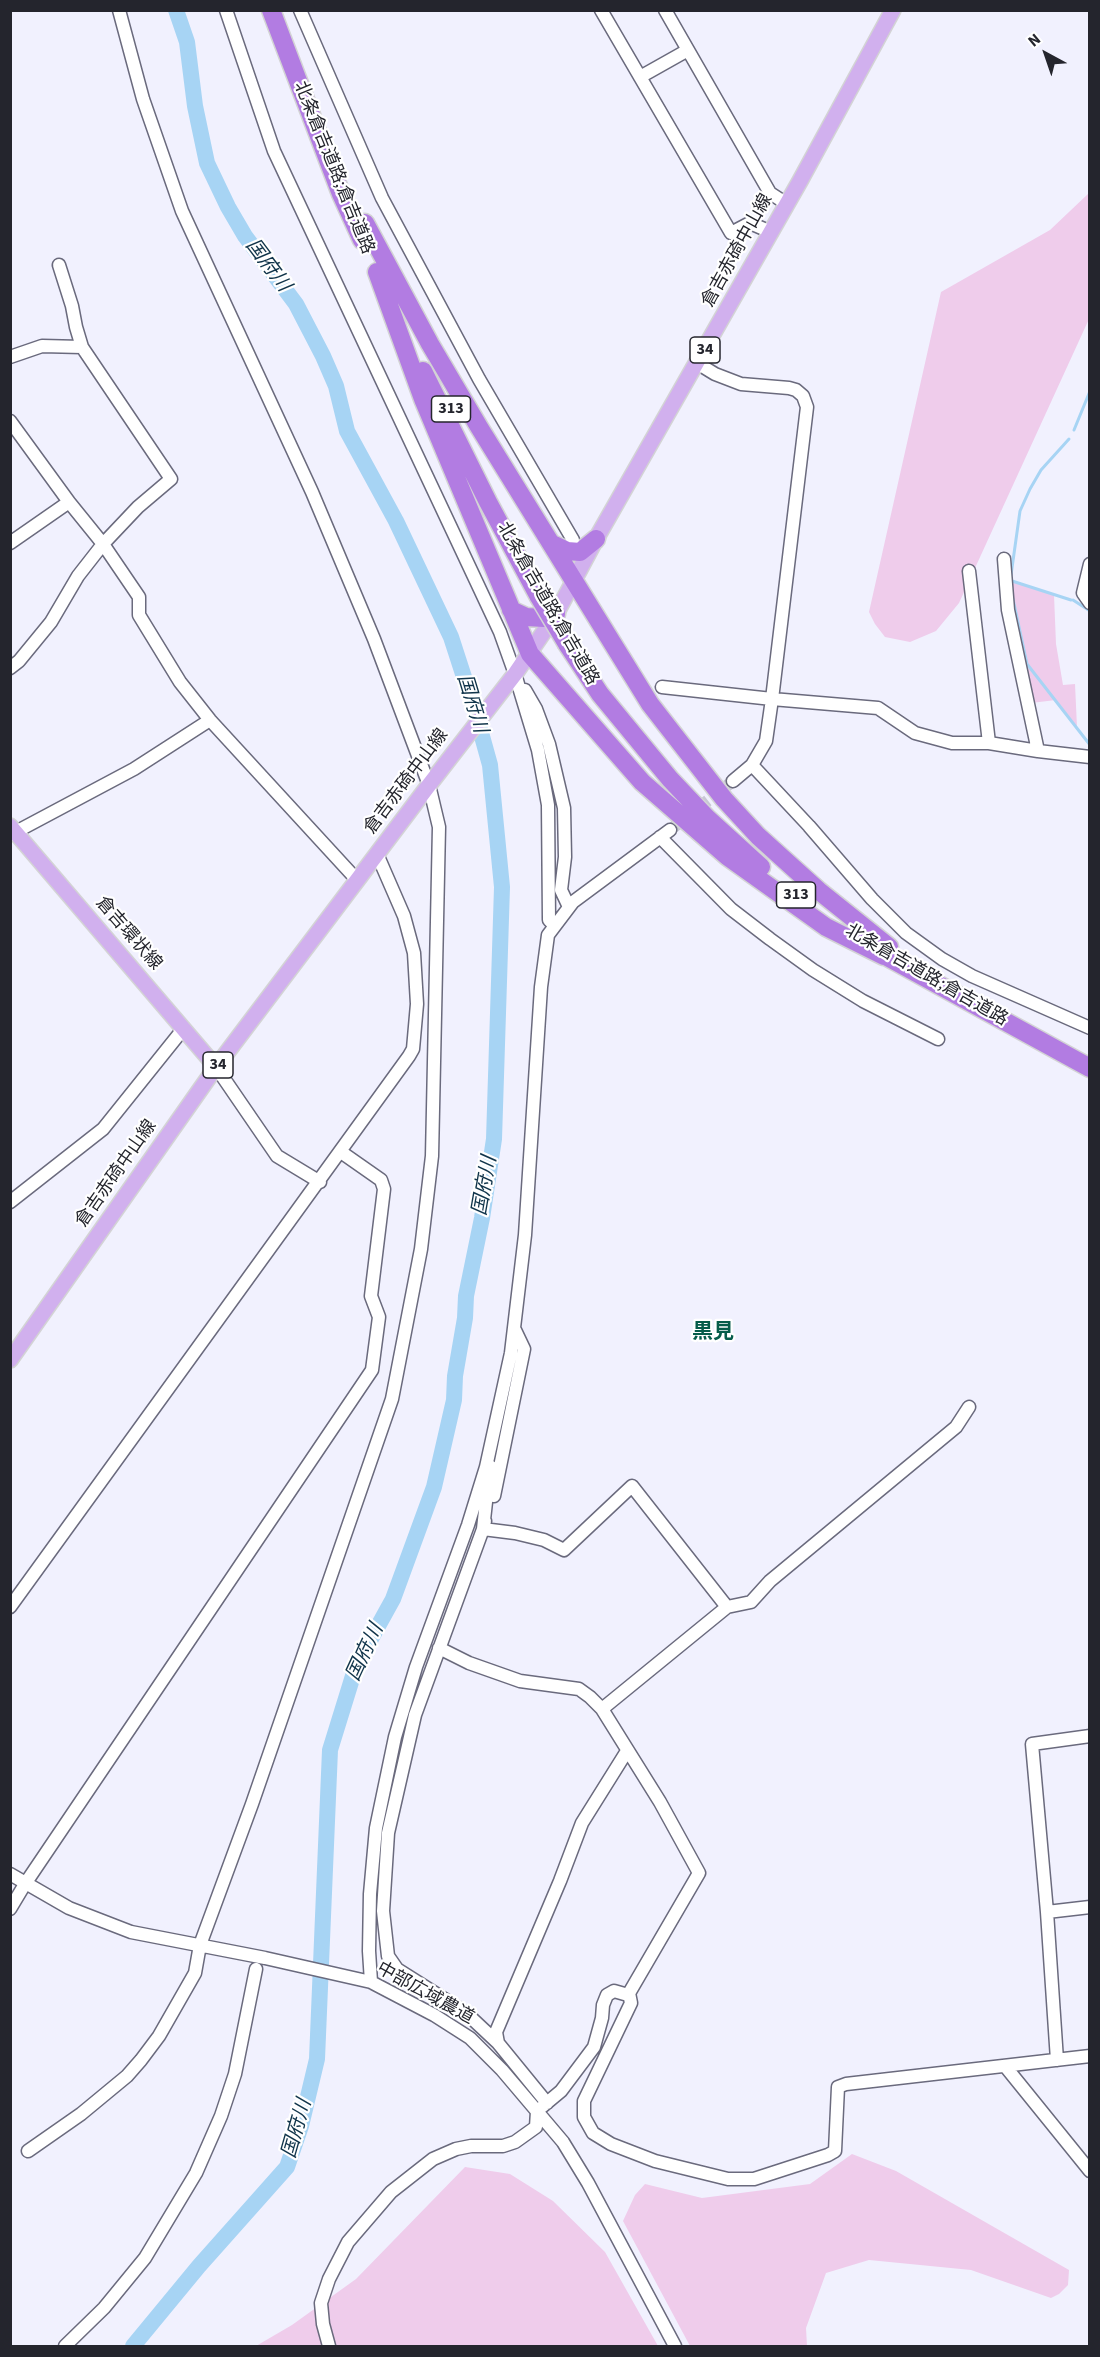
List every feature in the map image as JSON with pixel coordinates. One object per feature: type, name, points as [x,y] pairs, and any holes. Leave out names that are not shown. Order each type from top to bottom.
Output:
[{"type":"highway","name":"北条倉吉道路;倉吉道路","points":[[271,10],[342,194],[377,272],[488,502],[600,694],[635,739],[708,818],[783,885],[886,951],[1089,1068]]},
{"type":"highway","name":"北条倉吉道路;倉吉道路","points":[[280,10],[365,223],[434,375],[543,594]]},
{"type":"highway","points":[[365,223],[462,399],[650,704],[724,799],[784,861],[886,951]]},
{"type":"highway","points":[[377,272],[423,399],[530,654],[642,782],[728,857],[825,927],[886,951]]},
{"type":"highway","points":[[552,544],[567,551],[580,552],[596,539]]},
{"type":"highway","points":[[511,610],[526,616],[544,618],[556,614]]},
{"type":"highway","name":"北条倉吉道路;倉吉道路","points":[[886,951],[1089,1060]]},
{"type":"main road","name":"倉吉赤碕中山線","points":[[10,1360],[216,1067],[431,781],[530,654],[575,582],[596,539],[787,204],[893,10]]},
{"type":"main road","name":"倉吉環状線","points":[[12,831],[216,1067]]},
{"type":"street","points":[[28,2151],[81,2114],[127,2076],[159,2036],[195,1973],[392,1399],[421,1249],[432,1156],[439,827],[431,781],[312,492],[182,212],[144,99],[119,10]]},
{"type":"street","points":[[226,10],[274,151],[500,632],[512,679],[538,750],[548,805],[549,920],[554,925]]},
{"type":"street","points":[[300,10],[382,198],[479,379],[573,540]]},
{"type":"street","points":[[601,10],[731,233],[750,223],[771,232]]},
{"type":"street","points":[[665,10],[770,193],[787,204]]},
{"type":"street","points":[[640,77],[688,50]]},
{"type":"street","points":[[10,668],[19,661],[51,622],[78,576],[103,544],[138,507],[171,479],[82,347],[59,266]]},
{"type":"street","points":[[10,357],[42,346],[82,347]]},
{"type":"street","points":[[697,363],[715,374],[741,384],[796,390],[803,396],[807,407],[766,741],[752,765],[733,781]]},
{"type":"street","points":[[10,421],[103,544],[139,597],[139,615],[180,682],[210,720],[357,880]]},
{"type":"street","points":[[10,543],[69,502]]},
{"type":"street","points":[[1004,559],[1008,610],[1038,751]]},
{"type":"street","points":[[1089,564],[1083,593],[1089,603]]},
{"type":"street","points":[[969,570],[989,743]]},
{"type":"street","points":[[512,679],[536,709],[564,808],[565,857],[561,890],[568,907]]},
{"type":"street","points":[[662,687],[878,708],[915,733],[952,743],[989,743],[1089,757]]},
{"type":"street","points":[[12,831],[134,769],[210,720]]},
{"type":"street","points":[[752,765],[872,899],[906,933],[942,959],[972,976],[1089,1028]]},
{"type":"street","points":[[371,1982],[370,1894],[376,1828],[395,1737],[417,1667],[468,1525],[502,1401],[514,1328],[525,1235],[541,987],[548,935],[554,925],[568,907],[595,884],[665,833],[731,909],[770,939],[813,970],[863,1001],[938,1038]]},
{"type":"street","points":[[10,1607],[410,1056],[417,1004],[414,953],[404,916],[377,854]]},
{"type":"street","points":[[10,1202],[103,1129],[184,1028]]},
{"type":"street","points":[[216,1067],[277,1156],[320,1182]]},
{"type":"street","points":[[10,1910],[25,1884],[372,1370],[379,1317],[371,1296],[384,1189],[381,1179],[341,1152]]},
{"type":"street","points":[[514,1328],[525,1349],[497,1486],[415,1715],[388,1833],[383,1911],[388,1956],[397,1969],[465,2012],[498,2043],[542,2107]]},
{"type":"street","points":[[602,1709],[727,1607],[751,1602],[770,1581],[956,1427],[969,1407]]},
{"type":"street","points":[[483,1529],[490,1483],[488,1456]]},
{"type":"street","points":[[483,1529],[544,1540],[564,1550],[632,1485],[727,1607]]},
{"type":"street","points":[[439,1648],[469,1663],[519,1681],[579,1689],[602,1709],[660,1802],[699,1873],[629,1993],[631,2003],[584,2101],[584,2117],[593,2133],[611,2144],[655,2161],[728,2178],[754,2179],[828,2156],[835,2151],[838,2087],[846,2084],[1089,2056]]},
{"type":"street","points":[[1057,2060],[1032,1744],[1089,1736]]},
{"type":"street","points":[[498,2043],[496,2032],[582,1823],[627,1751]]},
{"type":"street","name":"中部広域農道","points":[[10,1874],[95,1920],[131,1932],[371,1982],[434,2015],[470,2038],[542,2107],[588,2183],[675,2346]]},
{"type":"street","points":[[1047,1912],[1089,1907]]},
{"type":"street","points":[[65,2346],[104,2308],[145,2258],[196,2173],[221,2116],[235,2074],[256,1969]]},
{"type":"street","points":[[329,2346],[323,2324],[321,2303],[328,2280],[348,2242],[367,2218],[391,2192],[433,2159],[456,2149],[471,2146],[503,2146],[515,2142],[536,2127],[542,2107],[561,2091],[594,2047],[607,1995],[614,1991],[628,1995],[629,1993]]},
{"type":"street","points":[[1005,2066],[1089,2171]]},
{"type":"shaded area","points":[[1089,193],[1089,319],[959,603],[936,631],[910,642],[885,637],[869,612],[941,292],[1050,230]]},
{"type":"shaded area","points":[[1007,579],[1054,595],[1056,644],[1063,685],[1075,684],[1077,727],[1056,700],[1031,703]]},
{"type":"shaded area","points":[[852,2154],[896,2171],[1069,2270],[1068,2285],[1051,2298],[971,2270],[869,2260],[826,2273],[806,2328],[807,2346],[690,2346],[623,2221],[635,2195],[645,2184],[702,2198],[810,2184]]},
{"type":"shaded area","points":[[465,2167],[510,2174],[553,2201],[605,2252],[658,2346],[256,2346],[292,2325],[356,2279]]},
{"type":"waterway","name":"国府川","points":[[133,2346],[199,2266],[287,2167],[301,2126],[317,2059],[330,1750],[356,1666],[393,1599],[434,1487],[454,1400],[466,1296],[482,1218],[494,1139],[502,887],[490,765],[451,637],[396,521],[347,431],[336,386],[323,356],[296,304],[245,236],[207,163],[195,106],[187,42],[176,10]]},
{"type":"waterway","points":[[1074,430],[1090,391]]},
{"type":"waterway","points":[[1011,575],[1020,511],[1041,470],[1069,439]]},
{"type":"waterway","points":[[1012,581],[1071,600]]},
{"type":"waterway","points":[[1013,599],[1027,664],[1090,745]]},
{"type":"waterway","points":[[1073,600],[1090,611]]},
{"type":"tunnel","points":[[670,830],[733,781]]},
{"type":"district","name":"黒見","points":[[713,1333]]}]
